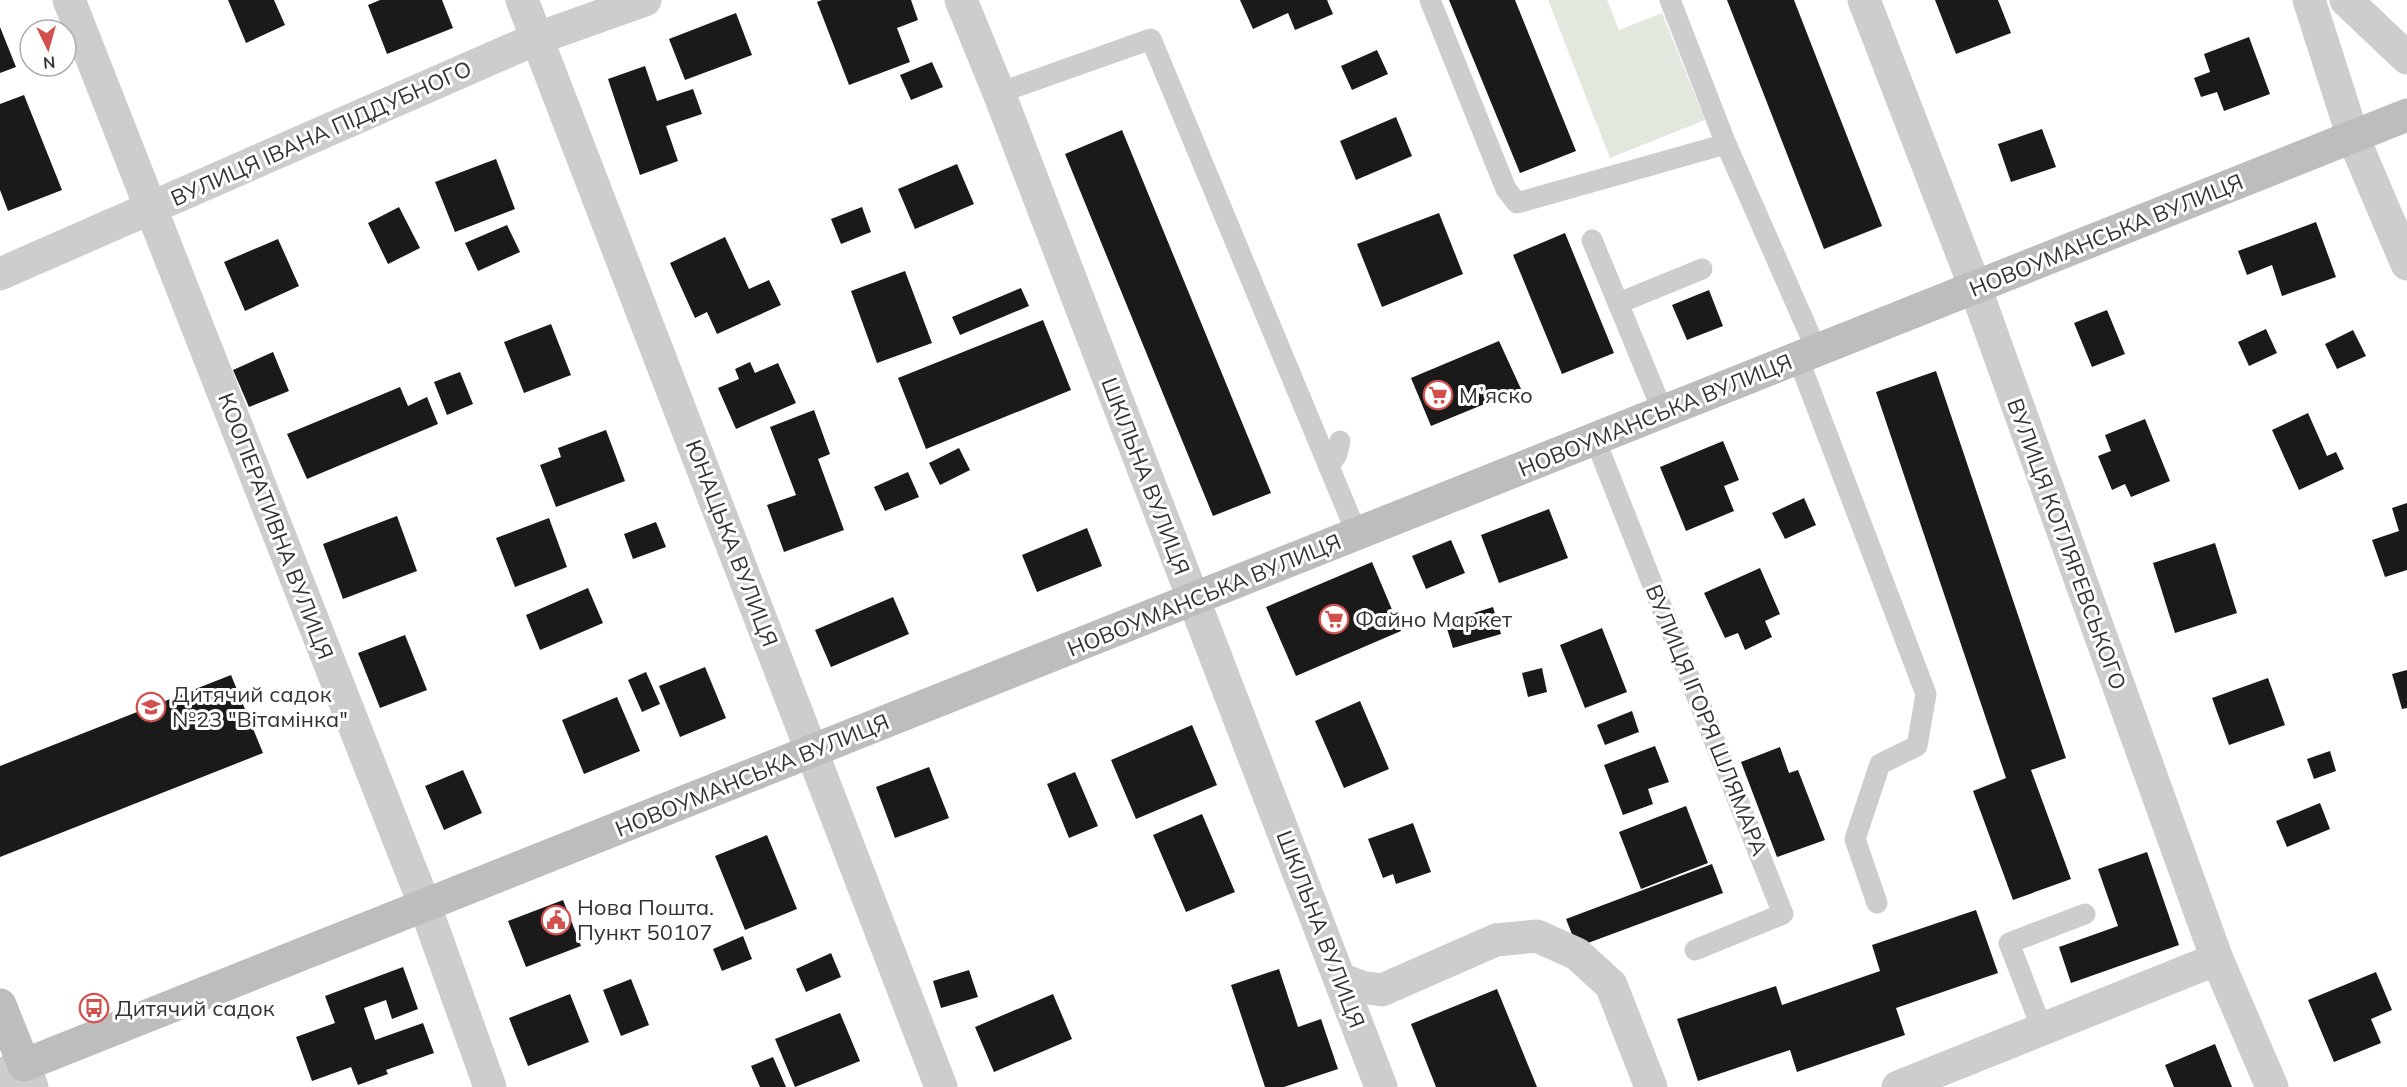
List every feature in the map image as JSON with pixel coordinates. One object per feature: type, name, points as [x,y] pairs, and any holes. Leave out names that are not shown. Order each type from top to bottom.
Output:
[{"type":"street","name":"КООПЕРАТИВНА ВУЛИЦЯ","points":[[69,0],[425,906],[490,1087]]},
{"type":"street","name":"ЮНАЦЬКА ВУЛИЦЯ","points":[[522,0],[941,1087]]},
{"type":"street","name":"ВУЛИЦЯ ІВАНА ПІДДУБНОГО","points":[[0,274],[538,38],[645,0]]},
{"type":"street","name":"ШКІЛЬНА ВУЛИЦЯ","points":[[961,0],[999,93],[1382,1087]]},
{"type":"street","name":"ВУЛИЦЯ КОТЛЯРЕВСЬКОГО","points":[[1864,0],[1976,287],[2217,959],[2272,1087]]},
{"type":"street","points":[[2308,0],[2353,136],[2407,264]]},
{"type":"street","points":[[2346,0],[2407,58]]},
{"type":"street","name":"НОВОУМАНСЬКА ВУЛИЦЯ","points":[[19,1076],[425,906],[2407,115]]},
{"type":"street","points":[[1340,979],[1361,987],[1382,990],[1496,940],[1537,936],[1577,954],[1611,985],[1651,1087]]},
{"type":"street","points":[[1898,1087],[2217,959]]},
{"type":"street","points":[[0,1005],[19,1076]]},
{"type":"lane","points":[[1430,0],[1506,189],[1516,203],[1726,144]]},
{"type":"lane","points":[[1670,0],[1807,354],[1926,694],[1917,746],[1880,764],[1867,778],[1855,839],[1877,903]]},
{"type":"lane","points":[[999,93],[1151,39],[1357,534]]},
{"type":"lane","points":[[1592,240],[1663,411]]},
{"type":"lane","points":[[1619,303],[1702,269]]},
{"type":"lane","name":"ВУЛИЦЯ ІГОРЯ ШЛЯМАРА","points":[[1595,439],[1783,914],[1695,950]]},
{"type":"lane","points":[[1329,467],[1337,454],[1340,441]]},
{"type":"lane","points":[[2042,1029],[2009,943],[2085,914]]},
{"type":"shaded area","points":[[1548,0],[1607,0],[1619,30],[1662,13],[1705,120],[1610,158]]},
{"type":"building","points":[[228,0],[274,0],[285,25],[246,43]]},
{"type":"building","points":[[380,0],[442,0],[453,28],[387,54],[368,5]]},
{"type":"building","points":[[822,0],[911,0],[918,20],[897,28],[910,62],[849,85],[817,2]]},
{"type":"building","points":[[1240,0],[1327,0],[1333,14],[1295,30],[1288,13],[1253,29]]},
{"type":"building","points":[[1449,0],[1515,0],[1576,151],[1520,173]]},
{"type":"building","points":[[1727,0],[1794,0],[1882,226],[1824,249]]},
{"type":"building","points":[[1935,0],[1998,0],[2011,33],[1956,54]]},
{"type":"building","points":[[736,13],[752,55],[685,80],[669,39]]},
{"type":"building","points":[[0,27],[16,67],[0,73]]},
{"type":"building","points":[[2249,37],[2270,94],[2224,111],[2217,92],[2201,97],[2194,78],[2210,72],[2204,54]]},
{"type":"building","points":[[1377,50],[1388,74],[1352,90],[1341,66]]},
{"type":"building","points":[[932,62],[943,87],[911,100],[900,75]]},
{"type":"building","points":[[645,66],[657,101],[693,89],[702,114],[666,126],[678,161],[640,175],[608,79]]},
{"type":"building","points":[[24,95],[62,190],[8,211],[0,190],[0,104]]},
{"type":"building","points":[[1396,117],[1412,156],[1356,180],[1340,141]]},
{"type":"building","points":[[2042,129],[2056,167],[2011,182],[1998,144]]},
{"type":"building","points":[[1122,130],[1271,493],[1213,516],[1065,154]]},
{"type":"building","points":[[496,159],[515,209],[455,232],[435,182]]},
{"type":"building","points":[[957,164],[974,204],[915,229],[898,189]]},
{"type":"building","points":[[399,207],[420,248],[388,264],[368,223]]},
{"type":"building","points":[[862,207],[871,232],[841,244],[831,219]]},
{"type":"building","points":[[1439,213],[1463,274],[1382,307],[1357,244]]},
{"type":"building","points":[[2316,222],[2336,277],[2282,296],[2272,265],[2247,275],[2238,251]]},
{"type":"building","points":[[507,225],[520,252],[478,271],[465,243]]},
{"type":"building","points":[[1565,233],[1614,353],[1562,374],[1513,255]]},
{"type":"building","points":[[725,237],[749,289],[769,280],[781,305],[717,334],[707,312],[695,318],[670,263]]},
{"type":"building","points":[[278,239],[299,286],[245,311],[224,262]]},
{"type":"building","points":[[905,271],[932,343],[877,363],[851,291]]},
{"type":"building","points":[[1021,288],[1029,306],[960,335],[952,317]]},
{"type":"building","points":[[1709,290],[1723,326],[1687,340],[1672,305]]},
{"type":"building","points":[[2107,310],[2125,354],[2092,367],[2074,323]]},
{"type":"building","points":[[1043,320],[1071,390],[926,449],[898,378]]},
{"type":"building","points":[[551,324],[571,375],[524,393],[504,342]]},
{"type":"building","points":[[2266,329],[2277,353],[2249,366],[2238,342]]},
{"type":"building","points":[[2353,330],[2366,356],[2337,369],[2325,344]]},
{"type":"building","points":[[1499,341],[1521,389],[1431,426],[1411,378]]},
{"type":"building","points":[[273,352],[289,391],[249,407],[233,370]]},
{"type":"building","points":[[750,362],[755,373],[778,363],[796,403],[736,429],[718,388],[739,379],[735,369]]},
{"type":"building","points":[[1936,371],[2066,758],[2031,770],[2071,879],[2013,900],[1973,791],[2006,778],[1876,392]]},
{"type":"building","points":[[460,372],[473,404],[447,415],[434,382]]},
{"type":"building","points":[[400,387],[408,406],[427,397],[438,424],[307,479],[287,434]]},
{"type":"building","points":[[814,410],[830,454],[818,459],[844,530],[784,552],[767,505],[796,495],[770,427]]},
{"type":"building","points":[[2308,413],[2327,456],[2336,452],[2344,469],[2299,490],[2272,430]]},
{"type":"building","points":[[2145,419],[2170,481],[2131,497],[2125,484],[2112,490],[2098,456],[2111,451],[2105,435]]},
{"type":"building","points":[[606,430],[625,481],[556,507],[540,465],[561,457],[558,448]]},
{"type":"building","points":[[1723,441],[1739,480],[1724,486],[1734,511],[1686,531],[1660,467]]},
{"type":"building","points":[[959,448],[970,470],[940,485],[929,463]]},
{"type":"building","points":[[908,472],[919,497],[885,511],[874,487]]},
{"type":"building","points":[[1804,498],[1816,525],[1785,539],[1772,513]]},
{"type":"building","points":[[2407,503],[2407,570],[2385,577],[2372,540],[2399,531],[2392,508]]},
{"type":"building","points":[[1549,509],[1568,558],[1499,583],[1481,535]]},
{"type":"building","points":[[397,516],[417,571],[343,599],[323,544]]},
{"type":"building","points":[[549,518],[567,567],[515,587],[496,538]]},
{"type":"building","points":[[656,522],[666,547],[633,559],[624,534]]},
{"type":"building","points":[[1087,528],[1102,566],[1037,592],[1022,555]]},
{"type":"building","points":[[1451,540],[1465,573],[1426,589],[1412,556]]},
{"type":"building","points":[[2215,543],[2237,613],[2175,633],[2153,563]]},
{"type":"building","name":"Файно Маркет","points":[[1372,562],[1401,631],[1296,676],[1266,607]]},
{"type":"building","points":[[1760,568],[1780,614],[1765,621],[1772,637],[1745,650],[1738,633],[1725,638],[1704,593]]},
{"type":"building","points":[[588,588],[603,623],[540,650],[526,615]]},
{"type":"building","points":[[893,597],[909,634],[831,667],[815,630]]},
{"type":"building","points":[[1493,607],[1501,634],[1453,648],[1445,622]]},
{"type":"building","points":[[1602,628],[1627,692],[1585,708],[1560,645]]},
{"type":"building","points":[[405,635],[427,690],[380,708],[358,653]]},
{"type":"building","points":[[705,667],[726,718],[680,737],[659,686]]},
{"type":"building","points":[[1542,668],[1547,692],[1528,697],[1522,673]]},
{"type":"building","points":[[2407,670],[2407,708],[2402,709],[2392,674]]},
{"type":"building","points":[[646,672],[660,704],[642,712],[628,680]]},
{"type":"building","points":[[231,675],[263,753],[0,857],[0,766]]},
{"type":"building","points":[[2268,678],[2285,725],[2229,745],[2212,698]]},
{"type":"building","points":[[617,697],[640,751],[584,774],[562,720]]},
{"type":"building","points":[[1360,701],[1389,769],[1344,788],[1315,721]]},
{"type":"building","points":[[1632,711],[1639,732],[1605,745],[1597,725]]},
{"type":"building","points":[[1192,725],[1217,785],[1136,819],[1111,760]]},
{"type":"building","points":[[1655,746],[1669,782],[1648,789],[1653,804],[1623,815],[1604,765]]},
{"type":"building","points":[[1780,747],[1789,773],[1798,770],[1825,840],[1777,857],[1741,762]]},
{"type":"building","points":[[2330,751],[2336,771],[2314,779],[2307,759]]},
{"type":"building","points":[[929,767],[949,818],[895,838],[876,787]]},
{"type":"building","points":[[463,770],[482,813],[444,830],[425,786]]},
{"type":"building","points":[[1075,772],[1098,826],[1069,838],[1047,784]]},
{"type":"building","points":[[2320,803],[2330,829],[2287,847],[2276,821]]},
{"type":"building","points":[[1686,806],[1708,863],[1641,889],[1619,832]]},
{"type":"building","points":[[1202,814],[1235,892],[1186,912],[1153,835]]},
{"type":"building","points":[[1413,823],[1431,872],[1396,884],[1393,874],[1383,878],[1368,839]]},
{"type":"building","points":[[767,835],[797,909],[745,930],[715,856]]},
{"type":"building","points":[[2147,852],[2179,945],[2071,983],[2059,947],[2118,926],[2098,869]]},
{"type":"building","points":[[1712,864],[1723,893],[1577,947],[1566,919]]},
{"type":"building","points":[[563,900],[581,946],[526,967],[508,921]]},
{"type":"building","points":[[1976,910],[1998,973],[1896,1008],[1905,1035],[1797,1072],[1790,1050],[1698,1081],[1677,1019],[1776,986],[1782,1005],[1880,971],[1872,945]]},
{"type":"building","points":[[743,936],[752,959],[722,971],[713,949]]},
{"type":"building","points":[[831,953],[841,977],[806,992],[796,969]]},
{"type":"building","points":[[403,967],[418,1009],[392,1019],[386,1000],[364,1008],[375,1040],[423,1023],[434,1053],[386,1070],[388,1074],[358,1085],[351,1067],[312,1081],[296,1037],[335,1023],[325,996]]},
{"type":"building","points":[[1279,969],[1298,1027],[1321,1019],[1338,1069],[1284,1087],[1265,1087],[1231,985]]},
{"type":"building","points":[[969,970],[978,997],[941,1008],[933,981]]},
{"type":"building","points":[[2376,972],[2392,1010],[2371,1019],[2381,1043],[2334,1062],[2308,1000]]},
{"type":"building","points":[[631,979],[649,1025],[621,1036],[603,990]]},
{"type":"building","points":[[1497,989],[1537,1087],[1436,1087],[1411,1024]]},
{"type":"building","points":[[570,994],[589,1042],[528,1066],[509,1018]]},
{"type":"building","points":[[1053,994],[1072,1039],[994,1072],[975,1027]]},
{"type":"building","points":[[840,1013],[860,1061],[795,1087],[775,1039]]},
{"type":"building","points":[[2215,1044],[2232,1087],[2174,1087],[2165,1065]]},
{"type":"building","points":[[773,1057],[786,1087],[760,1087],[751,1066]]},
{"type":"place","name":"Мʼяско","points":[[1438,395]]},
{"type":"place","name":"Файно Маркет","points":[[1334,619]]},
{"type":"place","name":"Дитячий садок №23 \"Вітамінка\"","points":[[151,707]]},
{"type":"place","name":"Нова Пошта. Пункт 50107","points":[[556,920]]},
{"type":"place","name":"Дитячий садок","points":[[94,1008]]}]
